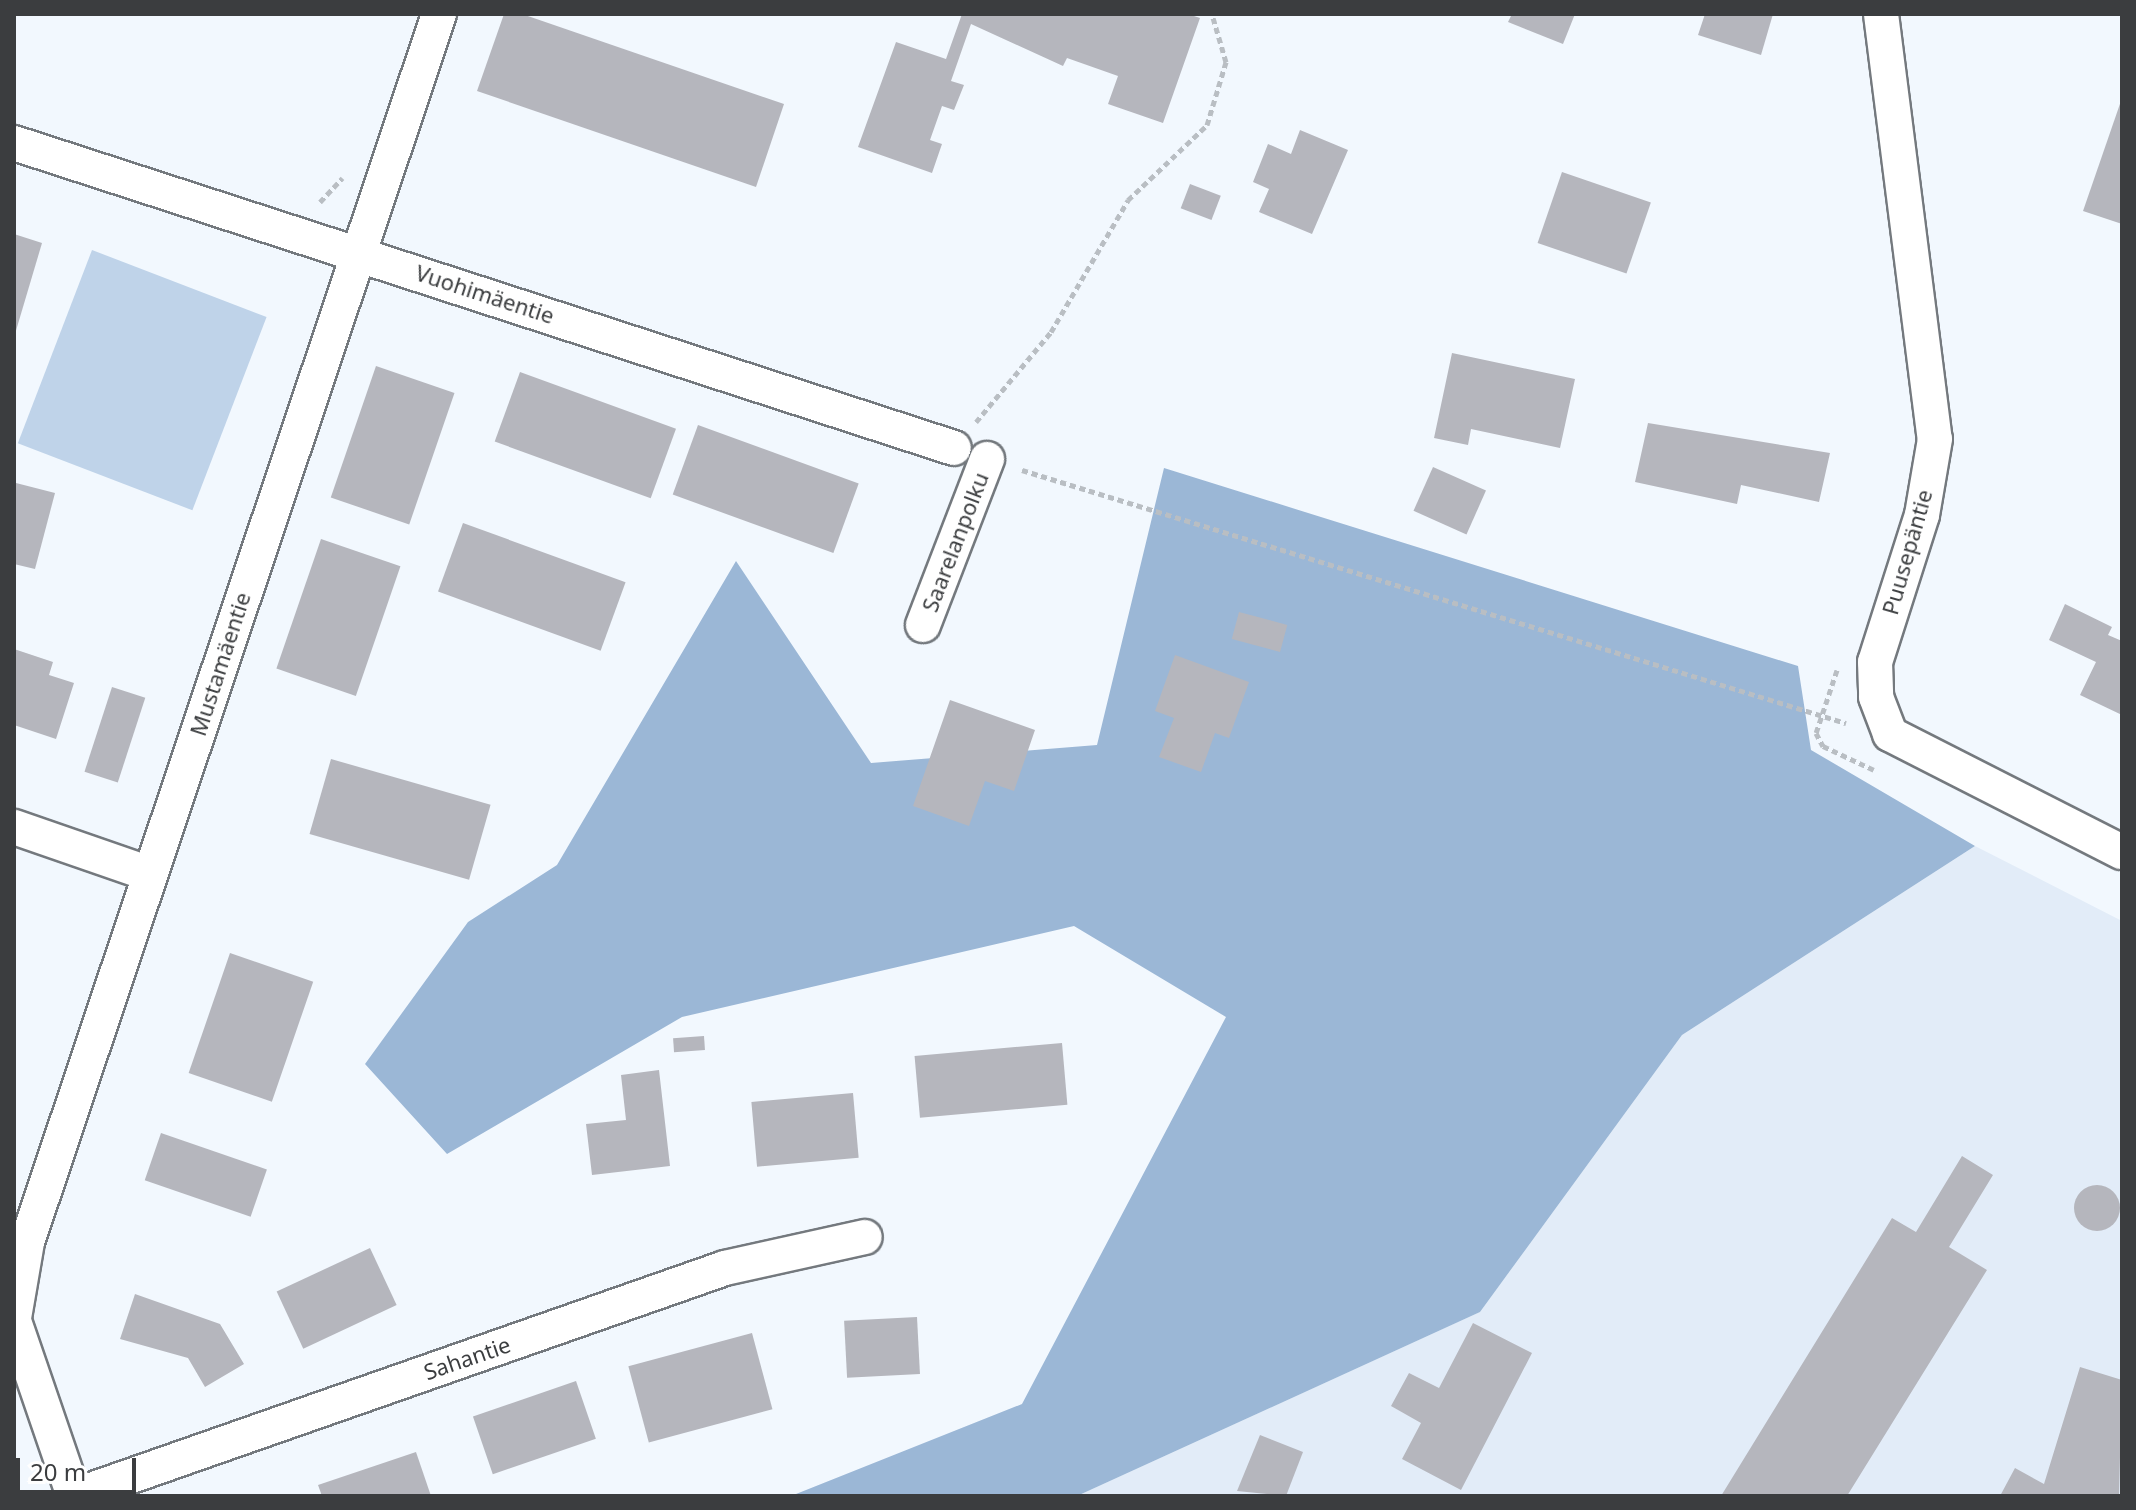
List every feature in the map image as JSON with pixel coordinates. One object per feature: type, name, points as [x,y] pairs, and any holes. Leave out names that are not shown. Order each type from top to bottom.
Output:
[{"type":"street","name":"Mustamäentie","points":[[74,1496],[14,1320],[27,1242],[439,14]]},
{"type":"street","name":"Puusepäntie","points":[[1881,14],[1935,439],[1922,515],[1875,662],[1876,697],[1890,734]]},
{"type":"street","name":"Vuohimäentie","points":[[14,143],[358,252],[954,448]]},
{"type":"street","name":"Saarelanpolku","points":[[923,625],[987,459]]},
{"type":"street","points":[[1890,734],[2122,852]]},
{"type":"street","points":[[14,827],[150,874]]},
{"type":"street","name":"Sahantie","points":[[74,1496],[725,1268],[865,1237]]},
{"type":"path","points":[[954,448],[1051,332],[1128,200],[1207,125],[1226,62],[1212,14]]},
{"type":"path","points":[[987,459],[1890,734]]},
{"type":"shaded area","points":[[92,250],[267,317],[192,510],[18,443]]},
{"type":"shaded area","points":[[1164,468],[1798,666],[1811,750],[1975,846],[1682,1035],[1480,1312],[1077,1496],[791,1496],[1022,1404],[1226,1017],[1074,926],[682,1017],[447,1154],[365,1064],[468,922],[557,865],[736,561],[871,763],[1097,745]]},
{"type":"shaded area","points":[[1975,846],[2122,921],[2122,1496],[1077,1496],[1480,1312],[1682,1035]]},
{"type":"building","points":[[504,14],[522,14],[784,104],[756,187],[477,91]]},
{"type":"building","points":[[962,14],[1188,14],[1200,18],[1163,123],[1108,104],[1118,76],[1067,58],[1063,66],[971,24],[951,81],[964,85],[954,110],[942,106],[930,140],[942,144],[932,173],[858,147],[896,42],[946,59]]},
{"type":"building","points":[[1512,14],[1575,14],[1563,44],[1508,22]]},
{"type":"building","points":[[1705,14],[1773,14],[1761,55],[1698,35]]},
{"type":"building","points":[[2122,98],[2122,224],[2083,211]]},
{"type":"building","points":[[1300,130],[1348,150],[1312,234],[1259,212],[1269,189],[1253,182],[1268,144],[1291,154]]},
{"type":"building","points":[[1562,172],[1651,203],[1626,274],[1538,243]]},
{"type":"building","points":[[1190,184],[1221,196],[1211,220],[1181,208]]},
{"type":"building","points":[[14,234],[42,243],[15,334],[14,334]]},
{"type":"building","points":[[1452,353],[1575,379],[1560,448],[1471,429],[1468,445],[1434,438]]},
{"type":"building","points":[[376,366],[454,393],[409,524],[331,497]]},
{"type":"building","points":[[520,372],[676,429],[651,498],[495,442]]},
{"type":"building","points":[[1648,423],[1830,453],[1819,502],[1741,485],[1737,504],[1635,482]]},
{"type":"building","points":[[698,425],[859,483],[833,553],[673,495]]},
{"type":"building","points":[[1433,467],[1486,491],[1466,534],[1413,511]]},
{"type":"building","points":[[16,483],[55,493],[35,569],[14,564]]},
{"type":"building","points":[[463,523],[626,582],[601,651],[438,592]]},
{"type":"building","points":[[321,539],[400,566],[356,696],[276,669]]},
{"type":"building","points":[[2065,604],[2112,627],[2108,635],[2122,641],[2122,715],[2080,695],[2096,662],[2049,640]]},
{"type":"building","points":[[1239,612],[1287,625],[1280,652],[1232,639]]},
{"type":"building","points":[[14,649],[53,662],[49,675],[74,683],[56,739],[14,725]]},
{"type":"building","points":[[1175,655],[1249,682],[1229,738],[1215,733],[1201,772],[1159,757],[1174,718],[1155,711]]},
{"type":"building","points":[[112,687],[145,698],[118,782],[84,772]]},
{"type":"building","points":[[950,700],[1035,730],[1014,791],[985,781],[969,826],[913,806]]},
{"type":"building","points":[[331,759],[491,805],[469,880],[310,834]]},
{"type":"building","points":[[230,953],[313,982],[272,1102],[189,1073]]},
{"type":"building","points":[[704,1036],[705,1050],[674,1052],[673,1038]]},
{"type":"building","points":[[1062,1043],[1067,1105],[920,1118],[915,1056]]},
{"type":"building","points":[[659,1070],[670,1166],[592,1175],[586,1124],[626,1120],[621,1075]]},
{"type":"building","points":[[853,1093],[859,1158],[757,1167],[751,1102]]},
{"type":"building","points":[[161,1133],[267,1169],[251,1217],[145,1180]]},
{"type":"building","points":[[1962,1156],[1993,1175],[1949,1247],[1987,1270],[1847,1496],[1721,1496],[1892,1218],[1916,1232]]},
{"type":"building","points":[[2097,1185],[2106,1186],[2113,1192],[2119,1199],[2119,1217],[2113,1224],[2106,1230],[2097,1231],[2088,1230],[2081,1224],[2075,1217],[2074,1208],[2075,1199],[2081,1192],[2088,1186]]},
{"type":"building","points":[[370,1248],[397,1305],[303,1349],[277,1292]]},
{"type":"building","points":[[135,1294],[220,1324],[244,1364],[205,1387],[188,1358],[120,1339]]},
{"type":"building","points":[[917,1317],[920,1374],[847,1378],[844,1321]]},
{"type":"building","points":[[1473,1323],[1532,1353],[1461,1490],[1402,1459],[1421,1423],[1391,1406],[1409,1373],[1439,1388]]},
{"type":"building","points":[[752,1333],[772,1409],[649,1442],[628,1366]]},
{"type":"building","points":[[2080,1367],[2122,1380],[2119,1496],[2000,1496],[2015,1468],[2044,1484]]},
{"type":"building","points":[[576,1381],[596,1439],[493,1474],[473,1416]]},
{"type":"building","points":[[1260,1435],[1303,1452],[1286,1496],[1237,1491]]},
{"type":"building","points":[[416,1452],[431,1496],[322,1496],[318,1485]]}]
